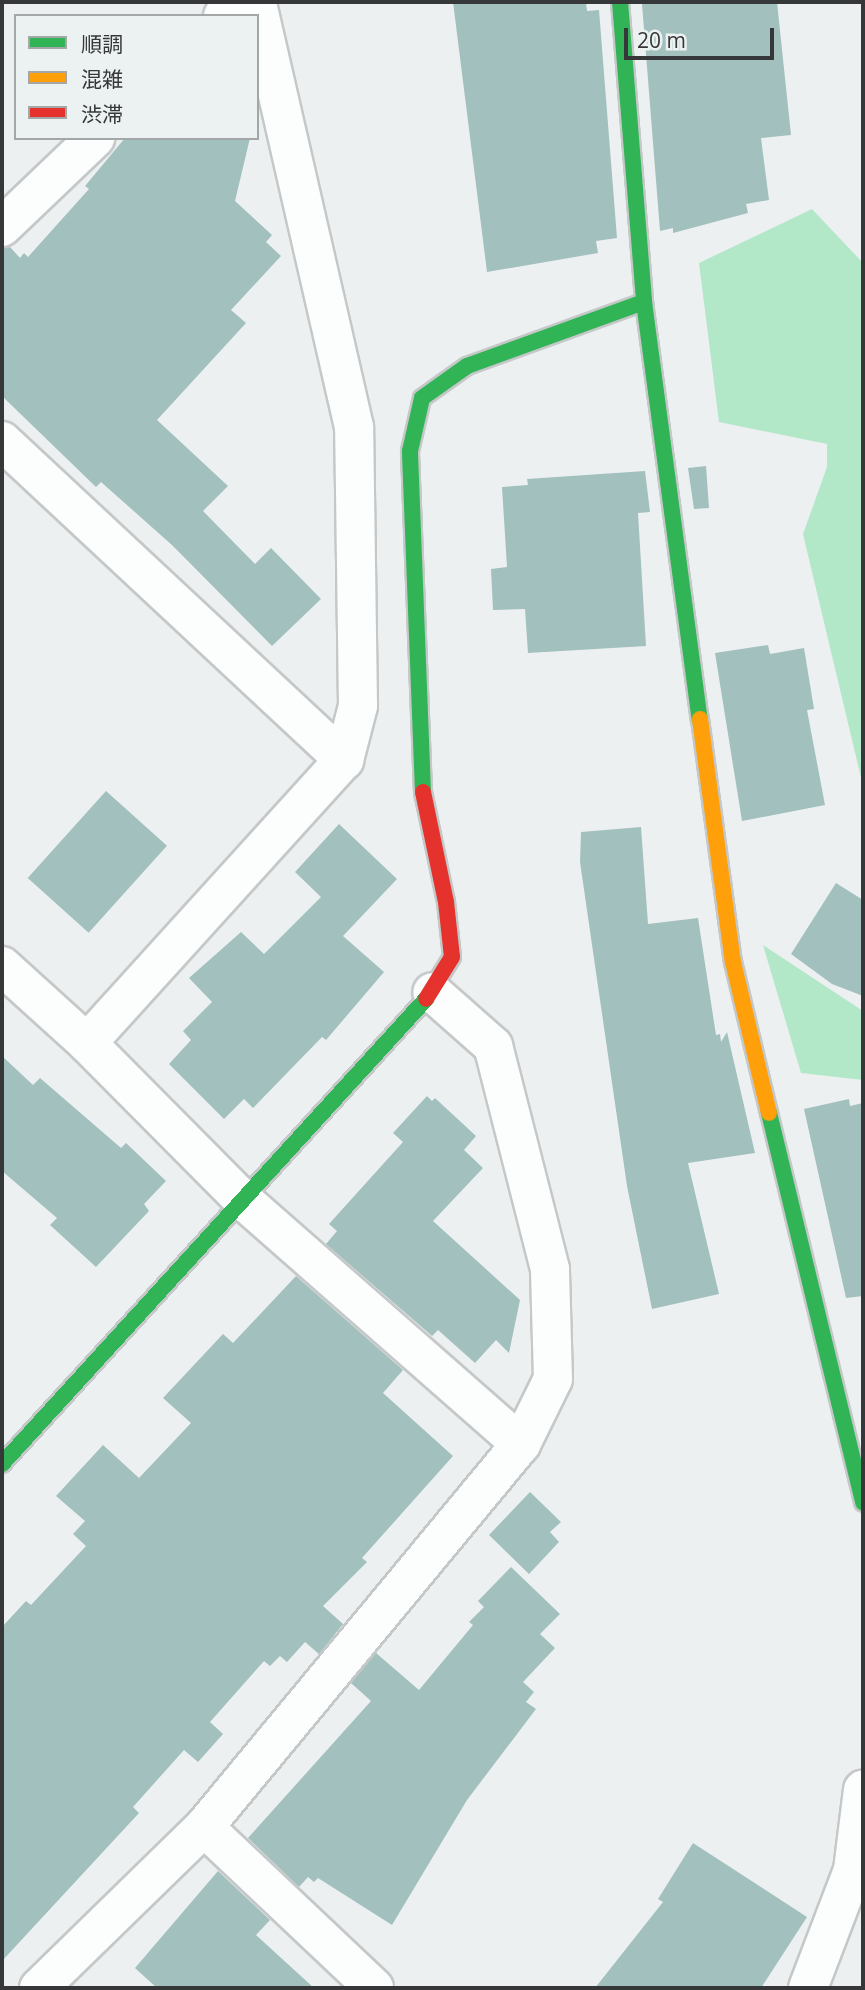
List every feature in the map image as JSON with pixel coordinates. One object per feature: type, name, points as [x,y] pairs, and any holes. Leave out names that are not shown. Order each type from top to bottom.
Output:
[{"type":"street","points":[[87,1043],[344,760],[358,706],[354,428],[257,2]]},
{"type":"street","points":[[620,2],[644,302],[733,962],[863,1503]]},
{"type":"street","points":[[2,227],[93,140]]},
{"type":"street","points":[[2,1464],[432,992],[452,957],[446,902],[423,797],[410,452],[422,398],[467,366],[644,302]]},
{"type":"street","points":[[2,440],[344,760]]},
{"type":"street","points":[[2,966],[87,1043],[243,1200],[521,1444]]},
{"type":"street","points":[[39,1988],[204,1827],[521,1444],[553,1380],[550,1269],[493,1046],[432,992]]},
{"type":"street","points":[[808,1988],[853,1870],[863,1790]]},
{"type":"street","points":[[204,1827],[374,1988]]},
{"type":"green space","points":[[812,209],[863,263],[863,786],[803,534],[827,467],[827,444],[719,422],[699,263]]},
{"type":"green space","points":[[763,945],[863,1011],[863,1080],[801,1073]]},
{"type":"building","points":[[453,2],[586,2],[587,11],[599,10],[617,238],[596,241],[598,253],[487,272]]},
{"type":"building","points":[[777,2],[791,135],[761,138],[769,200],[746,204],[748,213],[673,233],[673,228],[660,231],[642,4]]},
{"type":"building","points":[[123,140],[250,140],[235,201],[272,235],[266,242],[281,256],[231,310],[246,323],[157,420],[228,486],[203,511],[255,564],[271,548],[321,599],[272,646],[172,545],[101,482],[96,487],[2,396],[2,248],[10,247],[20,258],[24,253],[28,257],[89,189],[85,186]]},
{"type":"building","points":[[706,466],[709,508],[694,509],[688,468]]},
{"type":"building","points":[[645,471],[650,512],[638,513],[646,646],[528,653],[525,609],[493,610],[491,569],[507,567],[502,487],[528,485],[527,479]]},
{"type":"building","points":[[768,645],[770,654],[804,648],[814,709],[807,710],[825,805],[742,821],[715,653]]},
{"type":"building","points":[[106,791],[167,846],[89,933],[28,878]]},
{"type":"building","points":[[339,824],[397,879],[343,936],[384,972],[326,1040],[322,1037],[253,1108],[244,1099],[224,1119],[169,1064],[191,1040],[183,1031],[212,1002],[189,978],[241,932],[264,954],[321,897],[295,872]]},
{"type":"building","points":[[641,827],[648,924],[698,918],[716,1035],[720,1034],[721,1042],[727,1032],[755,1153],[688,1163],[719,1294],[652,1309],[627,1186],[580,862],[581,832]]},
{"type":"building","points":[[836,883],[863,900],[863,996],[832,984],[791,954]]},
{"type":"building","points":[[2,1056],[33,1085],[40,1078],[121,1148],[126,1143],[166,1181],[144,1204],[149,1211],[96,1267],[50,1225],[57,1218],[2,1171]]},
{"type":"building","points":[[427,1096],[432,1101],[435,1098],[476,1136],[464,1150],[483,1168],[433,1221],[520,1300],[509,1353],[496,1340],[475,1363],[438,1330],[432,1336],[326,1244],[337,1231],[329,1224],[403,1142],[393,1133]]},
{"type":"building","points":[[849,1099],[850,1106],[863,1103],[863,1296],[846,1298],[804,1109]]},
{"type":"building","points":[[296,1276],[403,1370],[383,1393],[453,1456],[362,1558],[367,1562],[323,1606],[343,1624],[319,1654],[305,1642],[287,1662],[280,1656],[270,1666],[264,1661],[210,1722],[223,1734],[198,1762],[184,1750],[133,1807],[139,1813],[2,1961],[2,1627],[26,1601],[31,1605],[86,1546],[73,1534],[85,1521],[56,1496],[103,1445],[139,1478],[191,1423],[163,1398],[223,1334],[233,1343]]},
{"type":"building","points":[[530,1492],[561,1522],[550,1532],[559,1542],[529,1574],[489,1535]]},
{"type":"building","points":[[511,1567],[560,1614],[540,1634],[555,1648],[523,1682],[534,1692],[526,1702],[536,1709],[467,1800],[392,1925],[318,1878],[314,1882],[308,1877],[299,1887],[248,1838],[371,1701],[351,1683],[376,1653],[419,1690],[473,1625],[469,1622],[484,1607],[478,1601]]},
{"type":"building","points":[[693,1843],[807,1917],[761,1988],[595,1988],[663,1902],[658,1899]]},
{"type":"building","points":[[218,1871],[270,1920],[256,1935],[314,1988],[157,1988],[135,1968]]},
{"type":"traffic: fast","points":[[620,2],[644,302],[700,719]]},
{"type":"traffic: fast","points":[[423,792],[410,451],[422,398],[467,366],[644,302]]},
{"type":"traffic: fast","points":[[2,1464],[426,999]]},
{"type":"traffic: fast","points":[[769,1113],[863,1503]]},
{"type":"traffic: slow","points":[[700,719],[733,962],[769,1113]]},
{"type":"traffic: jam","points":[[423,792],[446,902],[452,957],[426,999]]}]
